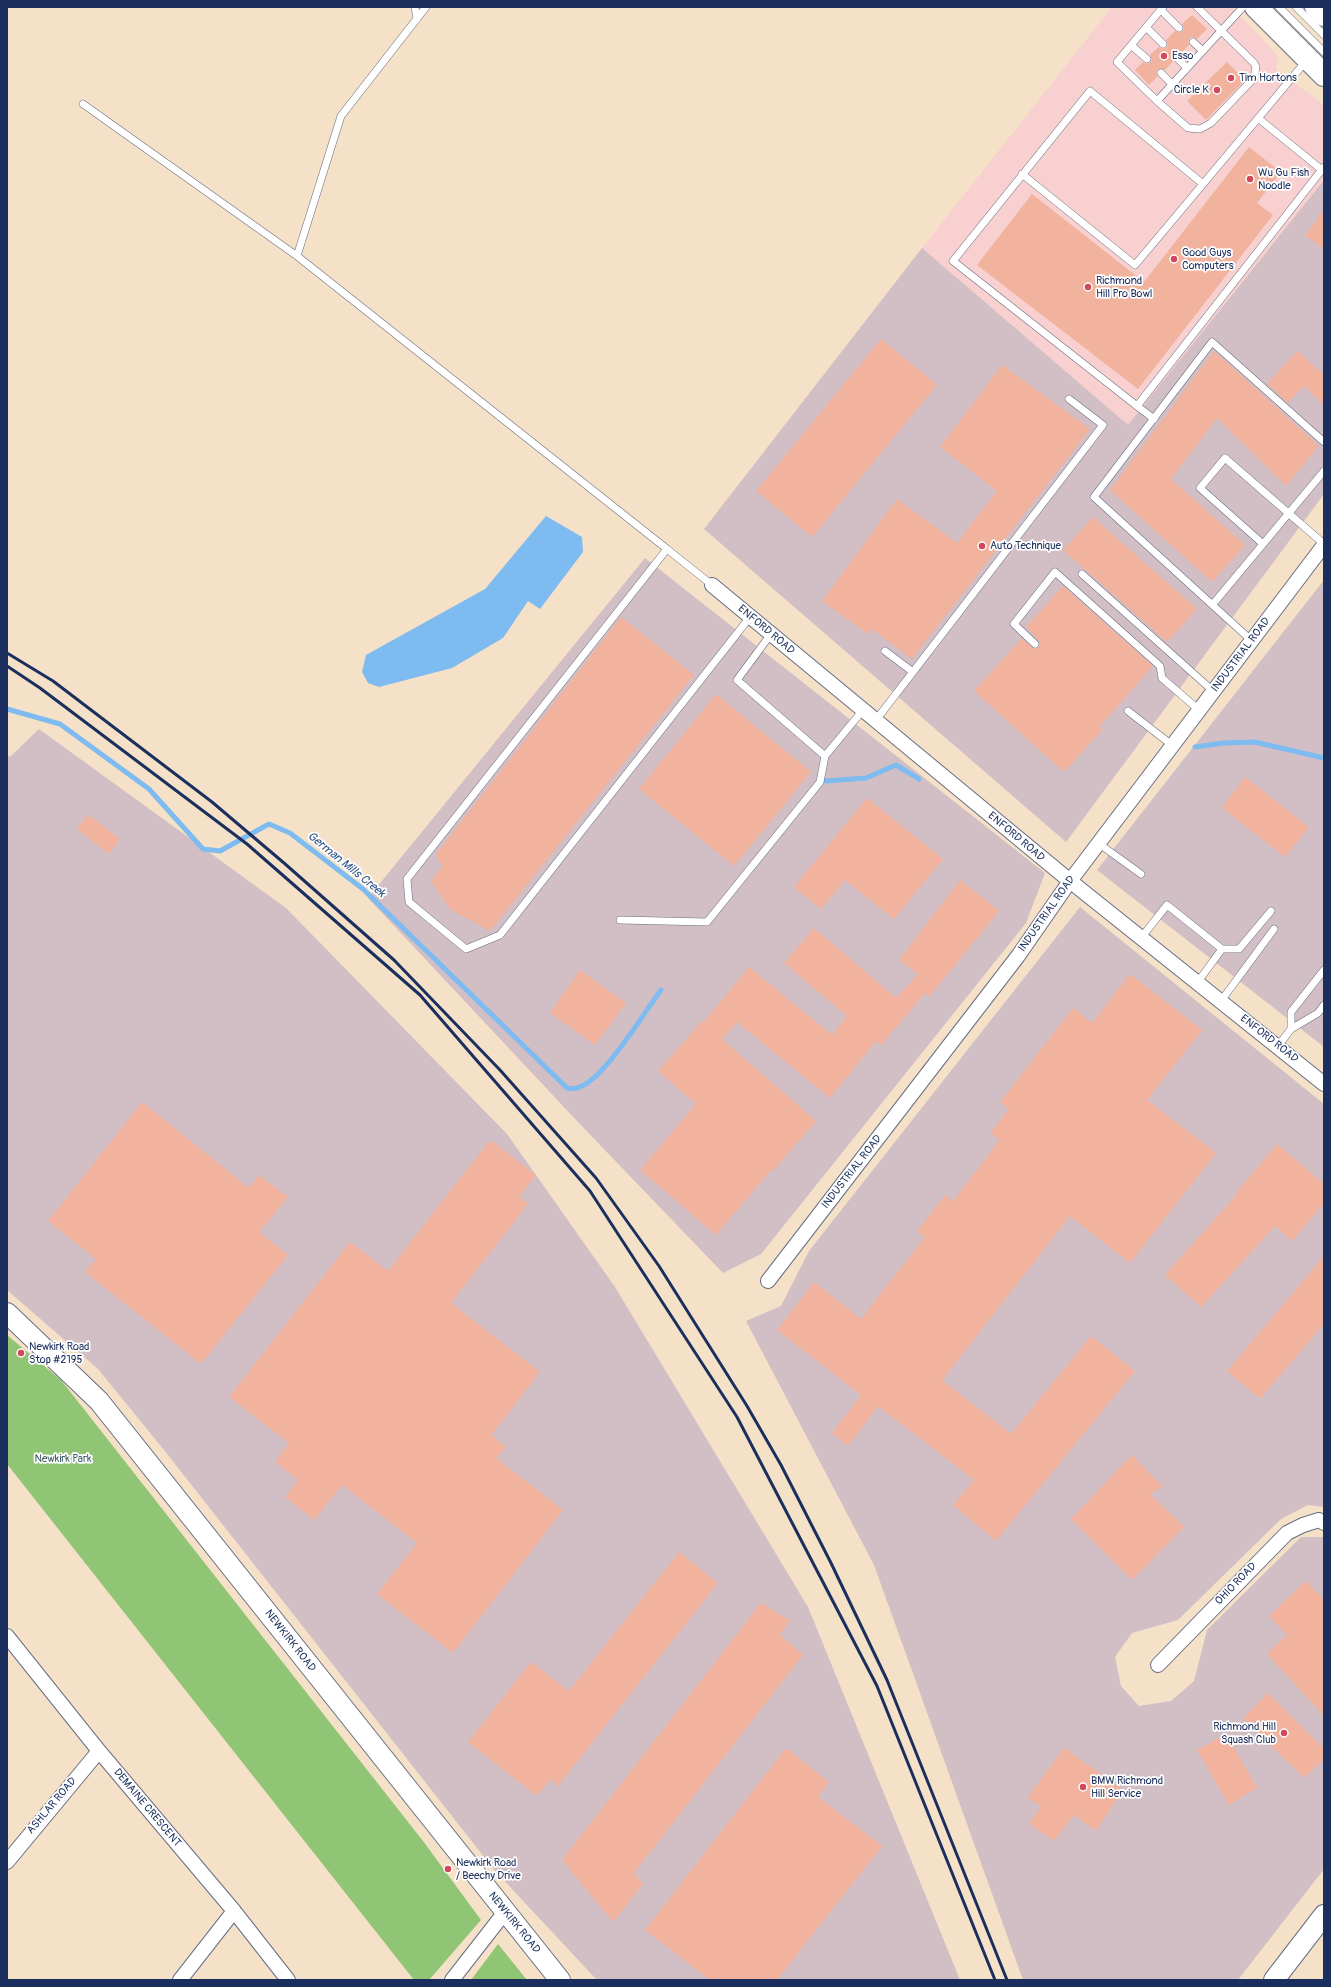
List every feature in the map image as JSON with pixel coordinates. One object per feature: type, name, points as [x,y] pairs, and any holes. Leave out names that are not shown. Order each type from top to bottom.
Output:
[{"type":"main road","points":[[1256,7],[1316,56],[1324,76]]},
{"type":"main road","points":[[1316,7],[1324,15]]},
{"type":"street","name":"INDUSTRIAL ROAD","points":[[768,1281],[1018,956],[1098,843],[1324,544]]},
{"type":"street","name":"ENFORD ROAD","points":[[712,585],[1070,881],[1324,1084]]},
{"type":"street","name":"NEWKIRK ROAD","points":[[7,1313],[99,1400],[560,1980]]},
{"type":"street","name":"OHIO ROAD","points":[[1158,1665],[1286,1532],[1319,1520],[1324,1523]]},
{"type":"street","name":"DEMAINE CRESCENT","points":[[7,1636],[99,1751],[234,1911],[288,1980]]},
{"type":"street","name":"ASHLAR ROAD","points":[[7,1862],[99,1751]]},
{"type":"street","points":[[180,1980],[234,1911]]},
{"type":"street","points":[[452,1980],[505,1912]]},
{"type":"street","points":[[1274,1980],[1324,1915]]},
{"type":"lane","points":[[414,7],[417,19]]},
{"type":"lane","points":[[297,256],[341,116],[426,7]]},
{"type":"lane","points":[[1179,28],[1162,8],[1132,46],[1117,62],[1157,101],[1188,128],[1200,129],[1211,123],[1254,78],[1256,67],[1254,63],[1197,7]]},
{"type":"lane","points":[[1157,101],[1243,7]]},
{"type":"lane","points":[[1022,174],[1135,265],[1258,118],[1316,56],[1279,7]]},
{"type":"lane","points":[[1296,7],[1324,35]]},
{"type":"lane","points":[[1146,28],[1163,44]]},
{"type":"lane","points":[[1193,42],[1203,51]]},
{"type":"lane","points":[[1132,46],[1146,59]]},
{"type":"lane","points":[[1177,58],[1187,68]]},
{"type":"lane","points":[[1161,73],[1172,84]]},
{"type":"lane","points":[[1154,419],[953,261],[1090,91],[1203,184]]},
{"type":"lane","points":[[83,104],[297,256],[712,585]]},
{"type":"lane","points":[[1137,406],[1323,168],[1258,118]]},
{"type":"lane","points":[[1252,641],[1094,497],[1212,342],[1324,442]]},
{"type":"lane","points":[[876,720],[1103,426],[1069,399]]},
{"type":"lane","points":[[1263,544],[1200,488],[1225,458],[1324,544]]},
{"type":"lane","points":[[1213,604],[1324,471]]},
{"type":"lane","points":[[667,549],[407,879],[409,902],[466,949],[500,935],[750,617]]},
{"type":"lane","points":[[1035,644],[1014,624],[1055,572],[1160,666],[1162,678],[1199,710]]},
{"type":"lane","points":[[1082,574],[1213,691]]},
{"type":"lane","points":[[771,634],[737,680],[826,756]]},
{"type":"lane","points":[[885,651],[913,672]]},
{"type":"lane","points":[[620,920],[707,922],[820,782],[826,756],[863,710]]},
{"type":"lane","points":[[1128,711],[1172,745]]},
{"type":"lane","points":[[1098,843],[1142,874]]},
{"type":"lane","points":[[1141,938],[1167,905],[1222,949],[1239,949],[1271,911]]},
{"type":"lane","points":[[1221,1002],[1274,929]]},
{"type":"lane","points":[[1198,983],[1222,949]]},
{"type":"lane","points":[[1291,1029],[1291,1012],[1324,970]]},
{"type":"lane","points":[[1278,1046],[1291,1029],[1318,1013],[1324,1005]]},
{"type":"shaded area","points":[[1112,7],[1232,7],[1278,56],[1276,69],[1324,105],[1324,180],[1128,426],[922,248]]},
{"type":"shaded area","points":[[1324,180],[1324,494],[1066,842],[704,529],[922,248],[1128,425]]},
{"type":"shaded area","points":[[645,558],[1045,873],[1026,923],[761,1254],[723,1273],[577,1121],[368,898]]},
{"type":"shaded area","points":[[1324,580],[1324,1047],[1097,870]]},
{"type":"shaded area","points":[[39,729],[286,908],[507,1134],[615,1287],[808,1607],[960,1980],[597,1980],[496,1872],[164,1450],[98,1369],[7,1290],[7,755],[10,757]]},
{"type":"shaded area","points":[[1080,907],[1324,1104],[1324,1507],[1308,1505],[1281,1519],[1178,1620],[1132,1633],[1115,1657],[1121,1686],[1139,1706],[1171,1701],[1194,1681],[1207,1630],[1301,1537],[1324,1537],[1324,1869],[1238,1980],[1023,1980],[874,1565],[746,1321],[781,1306],[809,1251]]},
{"type":"green space","name":"Newkirk Park","points":[[7,1335],[61,1380],[423,1841],[481,1920],[429,1980],[414,1980],[7,1464]]},
{"type":"green space","points":[[498,1944],[527,1980],[471,1980]]},
{"type":"water","points":[[546,516],[582,537],[583,552],[540,609],[528,601],[503,638],[452,668],[379,687],[368,683],[362,672],[366,655],[485,589]]},
{"type":"building","points":[[1192,15],[1207,29],[1197,39],[1194,37],[1190,38],[1188,41],[1189,45],[1180,54],[1174,54],[1172,57],[1173,61],[1165,70],[1158,69],[1156,72],[1157,77],[1149,85],[1135,70],[1143,62],[1146,64],[1150,63],[1152,60],[1150,55],[1159,47],[1162,49],[1166,48],[1168,45],[1166,40],[1175,31],[1182,32],[1184,29],[1182,24]]},
{"type":"building","points":[[1227,62],[1245,80],[1206,120],[1187,101]]},
{"type":"building","points":[[1249,147],[1281,172],[1257,203],[1273,215],[1138,389],[977,265],[1032,194],[1144,282]]},
{"type":"building","points":[[1324,210],[1324,249],[1305,235]]},
{"type":"building","points":[[881,339],[937,385],[812,537],[756,491]]},
{"type":"building","points":[[1214,351],[1319,446],[1286,486],[1217,418],[1171,479],[1245,545],[1212,582],[1110,490]]},
{"type":"building","points":[[1297,351],[1324,375],[1324,405],[1304,386],[1288,403],[1267,384]]},
{"type":"building","points":[[1002,365],[1090,429],[912,659],[872,629],[868,634],[822,601],[897,499],[957,543],[997,491],[940,447]]},
{"type":"building","points":[[1093,517],[1197,609],[1167,642],[1063,550]]},
{"type":"building","points":[[1063,586],[1153,666],[1099,727],[1102,730],[1064,772],[974,691],[1022,638],[1033,649],[1039,647],[1039,641],[1026,627]]},
{"type":"building","points":[[621,617],[694,675],[490,931],[450,909],[431,881],[442,867],[436,854]]},
{"type":"building","points":[[716,694],[811,772],[734,866],[639,789]]},
{"type":"building","points":[[1245,777],[1309,827],[1285,857],[1222,808]]},
{"type":"building","points":[[867,798],[943,859],[894,919],[845,880],[821,909],[794,887]]},
{"type":"building","points":[[88,815],[120,839],[109,854],[77,829]]},
{"type":"building","points":[[960,880],[999,911],[929,997],[925,993],[881,1045],[876,1041],[830,1098],[737,1022],[722,1039],[816,1121],[773,1171],[771,1170],[716,1235],[640,1170],[696,1104],[658,1071],[702,1021],[703,1023],[749,967],[832,1035],[847,1016],[784,963],[814,928],[896,998],[918,974],[899,960]]},
{"type":"building","points":[[580,970],[626,1003],[595,1045],[550,1013]]},
{"type":"building","points":[[1130,974],[1202,1030],[1147,1100],[1216,1153],[1130,1263],[1070,1216],[942,1380],[1011,1434],[1091,1336],[1135,1371],[996,1541],[953,1505],[974,1480],[878,1406],[848,1446],[832,1433],[861,1395],[777,1330],[814,1282],[861,1319],[925,1237],[917,1231],[945,1195],[953,1201],[1000,1140],[990,1133],[1009,1109],[1000,1102],[1073,1008],[1092,1023]]},
{"type":"building","points":[[142,1102],[249,1188],[259,1175],[288,1197],[259,1232],[288,1255],[201,1364],[85,1272],[96,1259],[48,1221]]},
{"type":"building","points":[[490,1140],[536,1175],[519,1197],[528,1204],[451,1303],[540,1372],[491,1435],[506,1447],[496,1458],[563,1510],[453,1653],[377,1594],[417,1543],[342,1485],[314,1520],[285,1497],[298,1480],[275,1462],[289,1443],[229,1397],[350,1242],[388,1271]]},
{"type":"building","points":[[1277,1144],[1324,1184],[1324,1203],[1292,1241],[1275,1226],[1201,1307],[1165,1275],[1237,1194],[1236,1193]]},
{"type":"building","points":[[1324,1256],[1324,1324],[1260,1399],[1227,1371]]},
{"type":"building","points":[[1132,1455],[1163,1487],[1150,1494],[1184,1527],[1132,1580],[1071,1519]]},
{"type":"building","points":[[679,1552],[718,1583],[558,1786],[550,1779],[537,1796],[468,1742],[531,1662],[569,1691]]},
{"type":"building","points":[[1306,1581],[1324,1600],[1324,1716],[1267,1654],[1287,1635],[1269,1616]]},
{"type":"building","points":[[761,1603],[790,1621],[780,1635],[803,1655],[634,1873],[643,1884],[613,1922],[562,1860]]},
{"type":"building","name":"Richmond Hill Squash Club","points":[[1268,1693],[1324,1749],[1324,1759],[1304,1778],[1243,1718]]},
{"type":"building","points":[[1226,1734],[1257,1788],[1229,1805],[1197,1750]]},
{"type":"building","points":[[786,1748],[829,1782],[818,1797],[882,1846],[777,1980],[710,1980],[645,1930]]},
{"type":"building","points":[[1064,1748],[1123,1790],[1096,1831],[1074,1815],[1054,1841],[1029,1824],[1041,1806],[1027,1798]]},
{"type":"waterway","name":"German Mills Creek","points":[[7,709],[60,724],[149,789],[203,849],[220,851],[269,824],[290,833],[363,889],[567,1088],[575,1088],[586,1084],[598,1074],[622,1046],[661,990]]},
{"type":"waterway","name":"German Mills Creek","points":[[1195,747],[1224,743],[1255,742],[1324,758]]},
{"type":"waterway","name":"German Mills Creek","points":[[825,781],[866,778],[896,765],[919,779]]},
{"type":"railway","points":[[7,653],[53,681],[212,802],[394,960],[500,1070],[596,1178],[659,1266],[747,1406],[781,1465],[831,1563],[887,1680],[1007,1980]]},
{"type":"railway","points":[[7,666],[40,688],[247,844],[420,995],[590,1191],[737,1417],[877,1686],[995,1980]]},
{"type":"place","name":"Esso","points":[[1164,56]]},
{"type":"place","name":"Tim Hortons","points":[[1231,78]]},
{"type":"place","name":"Circle K","points":[[1217,90]]},
{"type":"place","name":"Wu Gu Fish Noodle","points":[[1250,179]]},
{"type":"place","name":"Good Guys Computers","points":[[1174,259]]},
{"type":"place","name":"Richmond Hill Pro Bowl","points":[[1088,287]]},
{"type":"place","name":"Auto Technique","points":[[982,546]]},
{"type":"place","name":"Newkirk Road Stop #2195","points":[[21,1353]]},
{"type":"place","name":"Richmond Hill Squash Club","points":[[1284,1733]]},
{"type":"place","name":"BMW Richmond Hill Service","points":[[1083,1787]]},
{"type":"place","name":"Newkirk Road / Beechy Drive","points":[[448,1869]]}]
